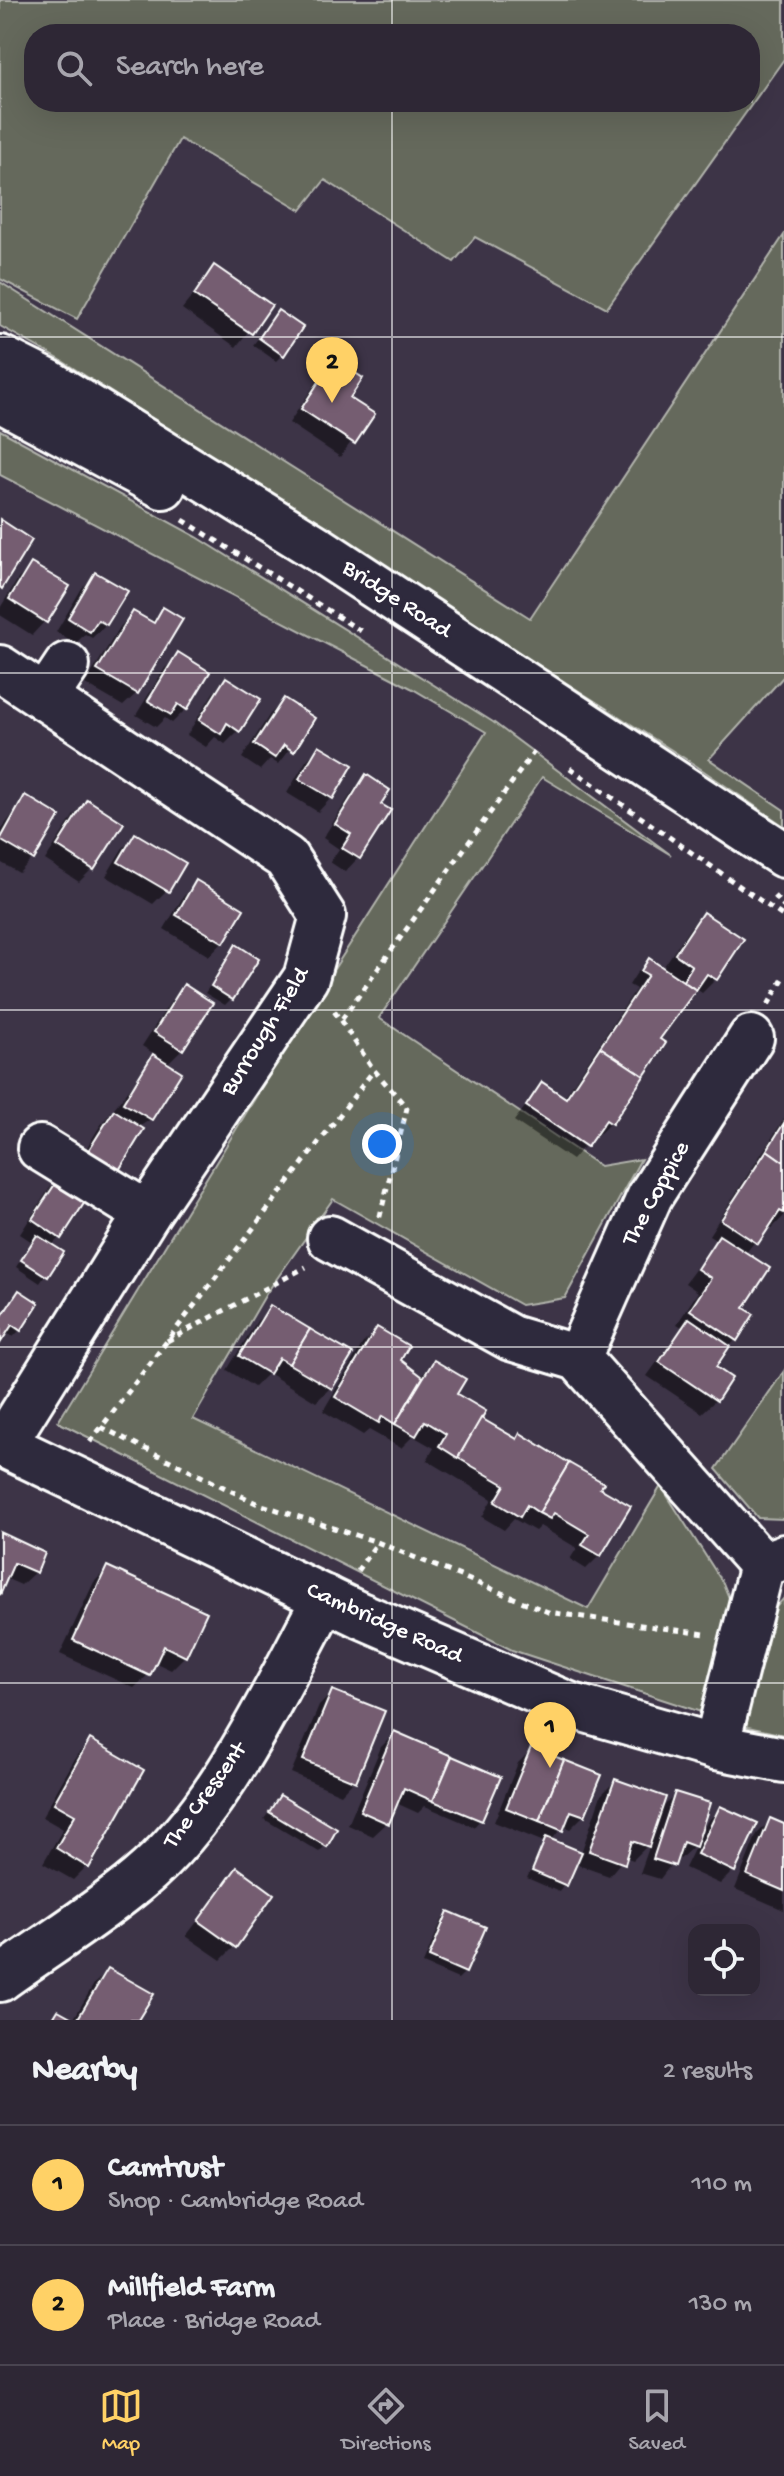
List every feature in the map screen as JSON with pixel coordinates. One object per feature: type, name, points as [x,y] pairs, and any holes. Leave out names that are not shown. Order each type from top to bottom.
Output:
[{"type":"street","name":"Bridge Road","points":[[0,358],[48,382],[317,548],[784,855]]},
{"type":"street","name":"Bridge Road","points":[[0,399],[143,474],[251,540],[784,886]]},
{"type":"street","name":"Burrough Field","points":[[0,668],[56,682],[286,858],[323,916],[306,978],[147,1214],[1,1444]]},
{"type":"street","name":"The Coppice","points":[[578,1358],[650,1196],[753,1039]]},
{"type":"street","points":[[40,1148],[147,1214]]},
{"type":"street","points":[[330,1238],[511,1338],[578,1358],[773,1561],[743,1643],[716,1747]]},
{"type":"street","name":"Cambridge Road","points":[[1,1444],[67,1476],[340,1586],[569,1705],[716,1747],[784,1760]]},
{"type":"street","name":"The Crescent","points":[[0,1979],[139,1879],[184,1835],[245,1746],[340,1586]]},
{"type":"path","points":[[173,514],[375,639]]},
{"type":"path","points":[[526,738],[551,755]]},
{"type":"path","points":[[369,1260],[407,1108],[374,1070],[342,1019],[538,746]]},
{"type":"path","points":[[564,764],[784,917]]},
{"type":"path","points":[[67,1476],[101,1427],[374,1070]]},
{"type":"path","points":[[166,1342],[301,1272],[330,1238]]},
{"type":"path","points":[[101,1427],[256,1503],[377,1542],[548,1612],[673,1627],[743,1643]]},
{"type":"path","points":[[340,1586],[377,1542]]},
{"type":"green space","points":[[0,0],[784,0],[784,59],[760,93],[760,24],[24,24],[24,112],[746,112],[607,308],[475,237],[454,262],[325,180],[301,210],[180,139],[77,319],[0,279]]},
{"type":"green space","points":[[784,235],[784,676],[709,759],[784,810],[784,826],[695,765],[59,359],[0,326],[0,282],[530,618]]},
{"type":"green space","points":[[0,430],[197,537],[493,722],[671,855],[542,777],[379,1018],[600,1166],[641,1159],[565,1298],[521,1305],[333,1199],[266,1294],[193,1419],[588,1609],[661,1486],[723,1583],[740,1625],[707,1714],[512,1650],[58,1422],[327,980],[486,732],[411,688],[0,475]]},
{"type":"green space","points":[[784,1371],[784,1519],[758,1518],[716,1469]]},
{"type":"green space","points":[[784,1598],[784,1735],[739,1725],[759,1626]]},
{"type":"building","points":[[214,265],[272,305],[252,334],[194,295]]},
{"type":"building","points":[[278,310],[303,327],[284,356],[259,338]]},
{"type":"building","points":[[334,359],[363,378],[350,398],[375,414],[355,444],[301,409]]},
{"type":"building","points":[[0,519],[32,540],[2,589],[0,587]]},
{"type":"building","points":[[31,563],[70,586],[47,623],[9,599]]},
{"type":"building","points":[[95,572],[128,591],[107,625],[98,620],[90,632],[68,618]]},
{"type":"building","points":[[163,607],[183,619],[138,694],[97,670],[133,611],[154,623]]},
{"type":"building","points":[[178,652],[210,672],[187,710],[178,704],[171,715],[148,701]]},
{"type":"building","points":[[226,677],[261,699],[240,732],[227,723],[221,734],[199,720]]},
{"type":"building","points":[[284,698],[315,718],[294,752],[284,745],[275,758],[254,744]]},
{"type":"building","points":[[319,745],[353,765],[333,799],[299,779]]},
{"type":"building","points":[[366,774],[390,790],[381,804],[391,810],[360,859],[342,848],[351,834],[335,824]]},
{"type":"building","points":[[25,795],[60,816],[34,860],[0,840]]},
{"type":"building","points":[[87,799],[124,823],[94,870],[57,846]]},
{"type":"building","points":[[135,833],[186,863],[169,892],[118,862]]},
{"type":"building","points":[[196,880],[244,909],[224,943],[176,915]]},
{"type":"building","points":[[703,912],[744,939],[717,980],[707,974],[696,990],[683,981],[692,966],[675,954]]},
{"type":"building","points":[[236,944],[259,959],[233,1000],[211,986]]},
{"type":"building","points":[[649,958],[696,990],[660,1039],[666,1043],[644,1076],[600,1047],[648,975],[641,971]]},
{"type":"building","points":[[184,984],[213,1003],[183,1050],[154,1032]]},
{"type":"building","points":[[600,1047],[644,1076],[612,1124],[606,1120],[587,1147],[526,1106],[542,1082],[566,1098]]},
{"type":"building","points":[[153,1054],[182,1072],[152,1120],[123,1103]]},
{"type":"building","points":[[114,1110],[144,1129],[116,1175],[85,1156]]},
{"type":"building","points":[[784,1123],[784,1162],[767,1150]]},
{"type":"building","points":[[767,1150],[784,1162],[784,1213],[780,1211],[758,1244],[721,1220]]},
{"type":"building","points":[[63,1172],[92,1191],[61,1239],[32,1219]]},
{"type":"building","points":[[37,1235],[64,1252],[48,1277],[21,1260]]},
{"type":"building","points":[[719,1235],[770,1268],[744,1308],[754,1314],[737,1341],[690,1310],[711,1278],[697,1269]]},
{"type":"building","points":[[19,1290],[39,1303],[21,1331],[12,1325],[1,1342],[0,1319]]},
{"type":"building","points":[[270,1305],[310,1329],[289,1364],[279,1358],[269,1374],[239,1356]]},
{"type":"building","points":[[689,1318],[730,1346],[716,1367],[732,1378],[717,1401],[659,1362]]},
{"type":"building","points":[[377,1327],[409,1346],[401,1360],[423,1377],[395,1424],[382,1416],[379,1423],[335,1397]]},
{"type":"building","points":[[310,1329],[353,1354],[332,1389],[289,1364]]},
{"type":"building","points":[[434,1360],[466,1379],[457,1394],[486,1411],[458,1458],[439,1446],[446,1434],[425,1421],[416,1436],[395,1424]]},
{"type":"building","points":[[481,1418],[517,1439],[520,1433],[569,1463],[539,1513],[527,1505],[520,1517],[495,1502],[505,1485],[458,1458]]},
{"type":"building","points":[[569,1463],[604,1483],[600,1488],[631,1506],[601,1556],[582,1545],[589,1534],[554,1513],[550,1519],[539,1513]]},
{"type":"building","points":[[0,1532],[45,1553],[37,1573],[14,1563],[0,1595]]},
{"type":"building","points":[[107,1566],[207,1612],[186,1657],[164,1646],[150,1676],[73,1640]]},
{"type":"building","points":[[332,1690],[385,1711],[356,1782],[303,1760]]},
{"type":"building","points":[[394,1731],[452,1756],[433,1801],[404,1788],[389,1824],[360,1811]]},
{"type":"building","points":[[90,1739],[144,1770],[89,1868],[56,1848],[75,1815],[54,1803]]},
{"type":"building","points":[[531,1747],[564,1760],[539,1821],[506,1808]]},
{"type":"building","points":[[452,1756],[501,1777],[482,1821],[433,1801]]},
{"type":"building","points":[[564,1760],[602,1775],[585,1816],[571,1811],[563,1831],[539,1821]]},
{"type":"building","points":[[615,1779],[666,1797],[649,1847],[632,1841],[625,1864],[589,1851]]},
{"type":"building","points":[[675,1792],[710,1803],[696,1847],[683,1842],[675,1866],[653,1859]]},
{"type":"building","points":[[280,1795],[337,1829],[327,1847],[269,1812]]},
{"type":"building","points":[[720,1806],[758,1823],[735,1872],[697,1854]]},
{"type":"building","points":[[770,1818],[784,1824],[784,1891],[747,1875]]},
{"type":"building","points":[[546,1837],[582,1852],[567,1886],[532,1871]]},
{"type":"building","points":[[237,1867],[274,1894],[236,1948],[198,1921]]},
{"type":"building","points":[[448,1911],[486,1927],[466,1973],[429,1957]]},
{"type":"building","points":[[108,1968],[154,1994],[138,2020],[77,2020]]},
{"type":"building","points":[[58,2010],[76,2020],[52,2020]]},
{"type":"place","name":"Millfield Farm","points":[[332,403]]},
{"type":"place","name":"Camtrust","points":[[550,1768]]}]
